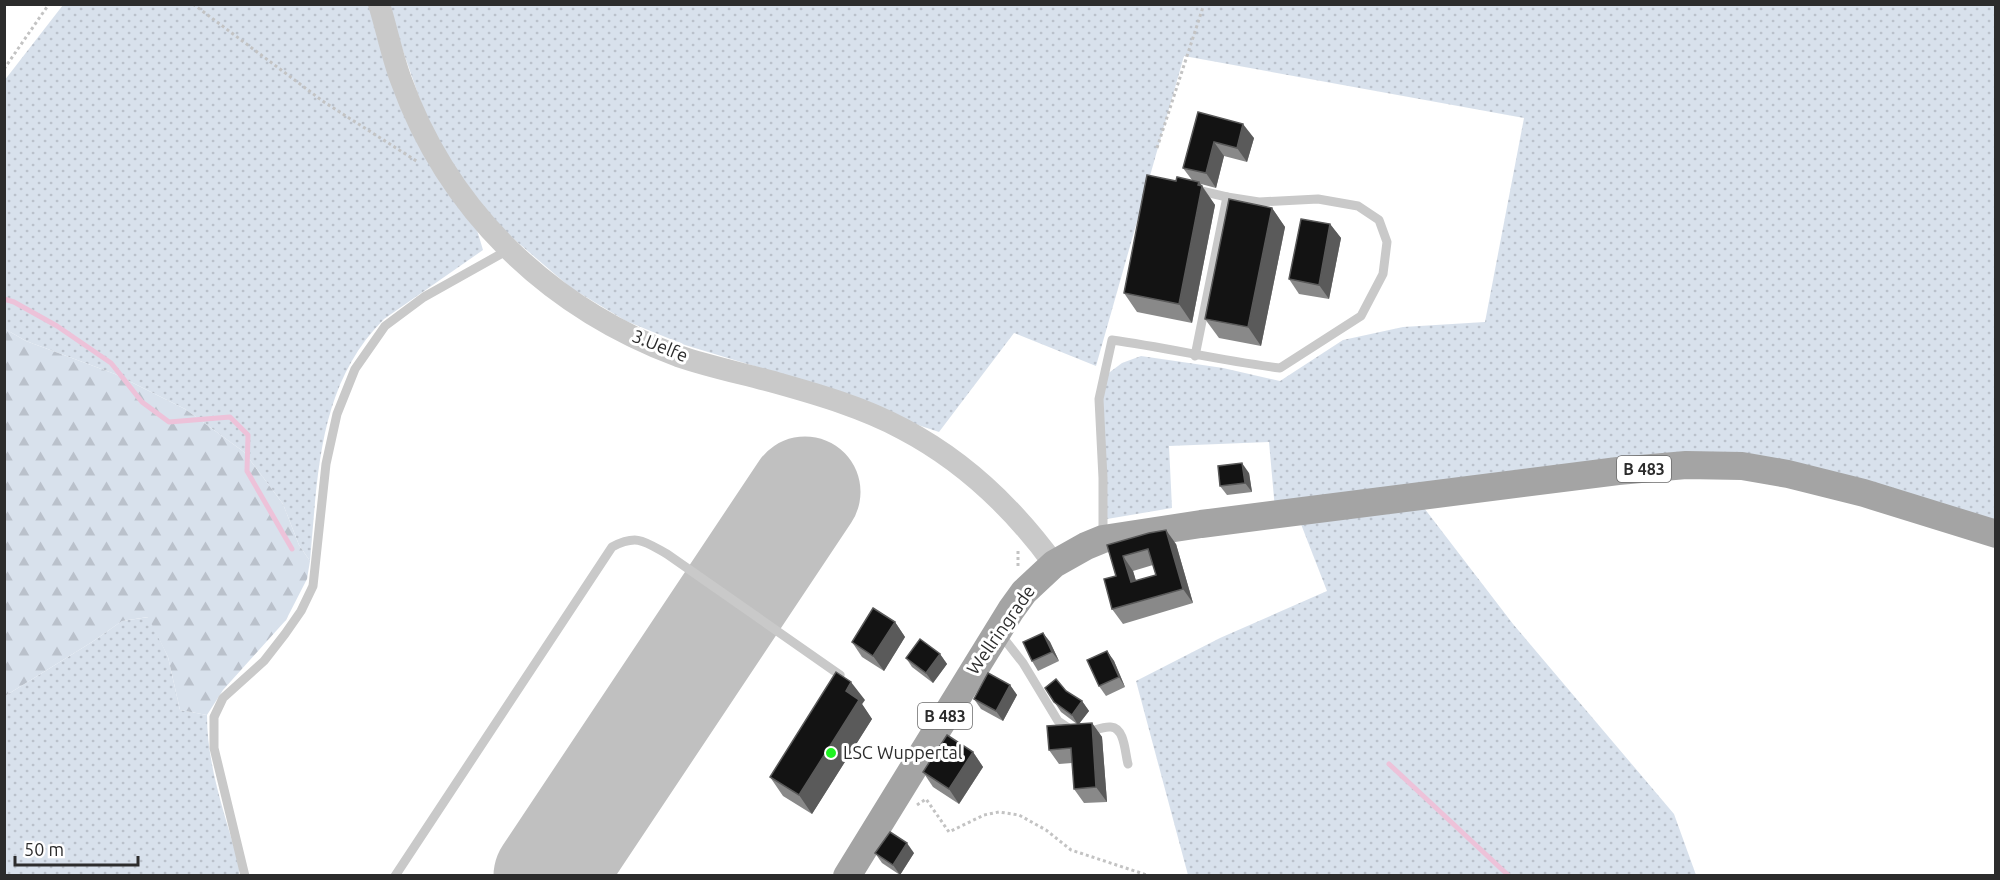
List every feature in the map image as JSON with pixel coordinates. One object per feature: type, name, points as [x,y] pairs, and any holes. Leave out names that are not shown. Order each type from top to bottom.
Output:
[{"type":"main road","name":"Wellringrade","points":[[847,876],[997,631],[1024,592],[1054,564],[1086,546],[1103,540],[1286,513],[1618,471],[1686,465],[1742,466],[1788,474],[1864,493],[1995,534]]},
{"type":"street","name":"3.Uelfe","points":[[379,4],[401,80],[436,156],[451,181],[508,250],[548,285],[617,328],[679,356],[847,405],[903,429],[950,457],[981,483],[1010,510],[1054,564]]},
{"type":"lane","points":[[1103,540],[1099,399],[1112,340],[1195,356],[1280,368],[1361,316],[1383,274],[1387,242],[1379,220],[1358,206],[1318,199],[1258,202],[1182,187]]},
{"type":"lane","points":[[1195,356],[1227,197]]},
{"type":"lane","points":[[245,876],[214,748],[214,717],[224,698],[264,661],[285,634],[301,611],[313,586],[326,464],[337,414],[355,369],[385,326],[424,297],[508,250]]},
{"type":"lane","points":[[395,876],[612,547],[628,539],[647,542],[667,554],[840,675],[828,694]]},
{"type":"lane","points":[[997,631],[1023,663],[1058,721],[1072,731],[1089,732],[1115,728],[1120,732],[1128,764]]},
{"type":"path","points":[[4,69],[49,4]]},
{"type":"path","points":[[193,4],[324,102],[415,161],[423,163],[436,156]]},
{"type":"path","points":[[1157,148],[1204,4]]},
{"type":"path","points":[[884,819],[898,818],[926,799],[949,832],[984,815],[999,812],[1019,815],[1046,830],[1071,850],[1150,876]]},
{"type":"green space","points":[[63,5],[370,5],[477,230],[483,250],[384,319],[362,345],[346,372],[325,432],[310,561],[299,545],[283,504],[244,452],[185,409],[115,374],[26,341],[5,329],[4,81]]},
{"type":"green space","points":[[387,5],[1995,5],[1995,528],[1791,470],[1275,509],[1269,442],[1169,446],[1172,508],[1107,519],[1102,399],[1106,375],[1122,363],[1141,356],[1223,368],[1280,381],[1343,340],[1403,327],[1485,322],[1524,118],[1184,56],[1096,366],[1014,333],[939,432],[906,421],[850,395],[685,345],[626,321],[571,288],[495,223],[457,173],[426,117]]},
{"type":"green space","points":[[5,329],[26,341],[115,374],[185,409],[244,452],[283,504],[299,545],[310,561],[307,579],[286,620],[223,690],[207,715],[180,710],[168,657],[148,617],[122,621],[5,696]]},
{"type":"green space","points":[[1421,504],[1513,624],[1674,814],[1696,875],[1188,875],[1136,681],[1220,638],[1327,591],[1299,519]]},
{"type":"green space","points":[[149,617],[168,657],[180,710],[207,715],[213,772],[239,864],[239,875],[5,876],[5,696],[122,621]]},
{"type":"building","points":[[1198,112],[1243,124],[1237,148],[1214,142],[1206,173],[1183,168]]},
{"type":"building","points":[[1147,175],[1176,181],[1177,177],[1199,182],[1198,185],[1202,186],[1179,304],[1124,293]]},
{"type":"building","points":[[1229,199],[1272,208],[1248,327],[1205,319]]},
{"type":"building","points":[[1301,219],[1330,224],[1319,285],[1289,279]]},
{"type":"building","points":[[1242,463],[1245,483],[1220,486],[1218,466]]},
{"type":"building","points":[[1166,530],[1183,589],[1112,609],[1104,579],[1116,576],[1107,545]],"holes":[[[1148,549],[1156,575],[1131,582],[1123,556]]]},
{"type":"building","points":[[873,608],[895,622],[873,656],[852,642]]},
{"type":"building","points":[[1043,633],[1052,652],[1032,661],[1023,642]]},
{"type":"building","points":[[920,639],[940,654],[926,673],[906,658]]},
{"type":"building","points":[[1107,651],[1119,677],[1099,686],[1087,660]]},
{"type":"building","points":[[836,672],[851,682],[846,691],[859,700],[799,795],[770,777]]},
{"type":"building","points":[[988,673],[1010,685],[996,711],[974,699]]},
{"type":"building","points":[[1056,679],[1066,691],[1082,701],[1072,715],[1054,702],[1045,688]]},
{"type":"building","points":[[1092,723],[1096,787],[1074,789],[1071,748],[1049,750],[1047,726]]},
{"type":"building","points":[[947,735],[973,752],[949,789],[923,772]]},
{"type":"building","points":[[890,832],[907,843],[893,865],[875,853]]},
{"type":"waterway","points":[[4,299],[14,302],[57,326],[111,363],[142,402],[169,422],[230,417],[248,435],[247,471],[292,549]]},
{"type":"waterway","points":[[1389,764],[1509,876]]},
{"type":"runway","points":[[549,876],[805,492]]},
{"type":"place","name":"LSC Wuppertal","points":[[831,753]]}]
